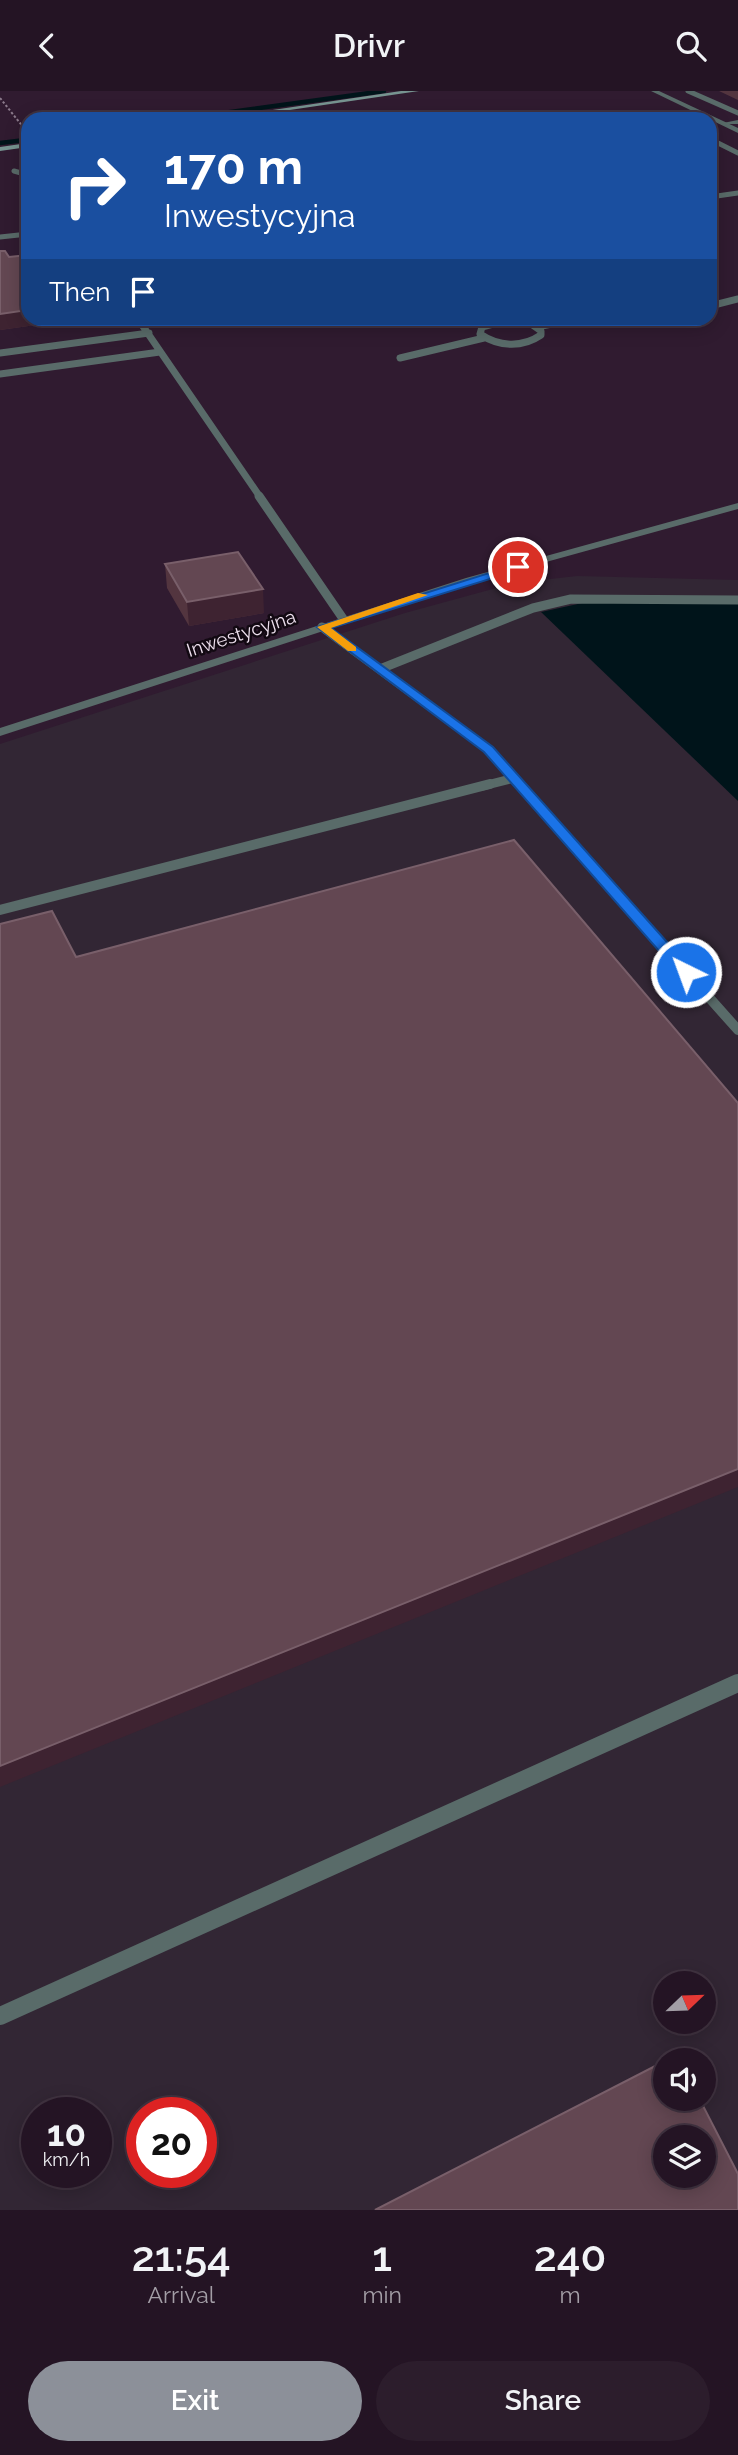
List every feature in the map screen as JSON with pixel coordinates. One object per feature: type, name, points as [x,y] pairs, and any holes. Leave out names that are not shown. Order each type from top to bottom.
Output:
[{"type":"main road","points":[[264,112],[416,91]]},
{"type":"main road","points":[[0,149],[21,146]]},
{"type":"street","points":[[654,91],[695,112]]},
{"type":"street","points":[[717,123],[738,122]]},
{"type":"street","points":[[717,123],[738,131]]},
{"type":"street","name":"Inwestycyjna","points":[[0,732],[470,580],[738,506]]},
{"type":"lane","points":[[688,91],[738,114]]},
{"type":"lane","points":[[717,142],[738,153]]},
{"type":"lane","points":[[14,171],[21,174]]},
{"type":"lane","points":[[717,196],[738,193]]},
{"type":"lane","points":[[0,237],[21,235]]},
{"type":"lane","points":[[717,304],[738,299]]},
{"type":"lane","points":[[144,326],[344,620]]},
{"type":"lane","points":[[484,338],[480,330],[488,326]]},
{"type":"lane","points":[[533,326],[542,326]]},
{"type":"lane","points":[[400,358],[484,338],[500,343],[530,342],[541,335],[537,327]]},
{"type":"lane","points":[[0,353],[149,333]]},
{"type":"lane","points":[[0,374],[160,352]]},
{"type":"lane","points":[[380,669],[533,608],[571,599],[738,600]]},
{"type":"lane","points":[[322,627],[488,749],[738,1030]]},
{"type":"lane","points":[[0,910],[514,778]]},
{"type":"lane","points":[[0,2016],[738,1683]]},
{"type":"path","points":[[0,99],[21,124]]},
{"type":"shaded area","points":[[577,576],[738,580],[738,2210],[0,2210],[0,744],[405,613],[515,583]]},
{"type":"shaded area","points":[[587,602],[738,604],[738,801],[541,612]]},
{"type":"building","points":[[0,251],[5,251],[9,257],[21,256],[21,311],[0,314]]},
{"type":"building","points":[[238,552],[263,589],[187,602],[165,564]]},
{"type":"building","points":[[514,840],[738,1103],[738,1469],[0,1766],[0,924],[52,911],[76,957]]},
{"type":"building","points":[[653,2067],[653,2111],[706,2111],[713,2125],[653,2125],[653,2188],[716,2188],[716,2131],[738,2174],[738,2210],[375,2210]]},
{"type":"waterway","points":[[230,112],[384,91]]},
{"type":"waterway","points":[[0,143],[21,140]]},
{"type":"slow traffic","points":[[352,649],[322,627],[422,595]]},
{"type":"route","points":[[518,567],[322,627],[488,749],[686,972]]}]
